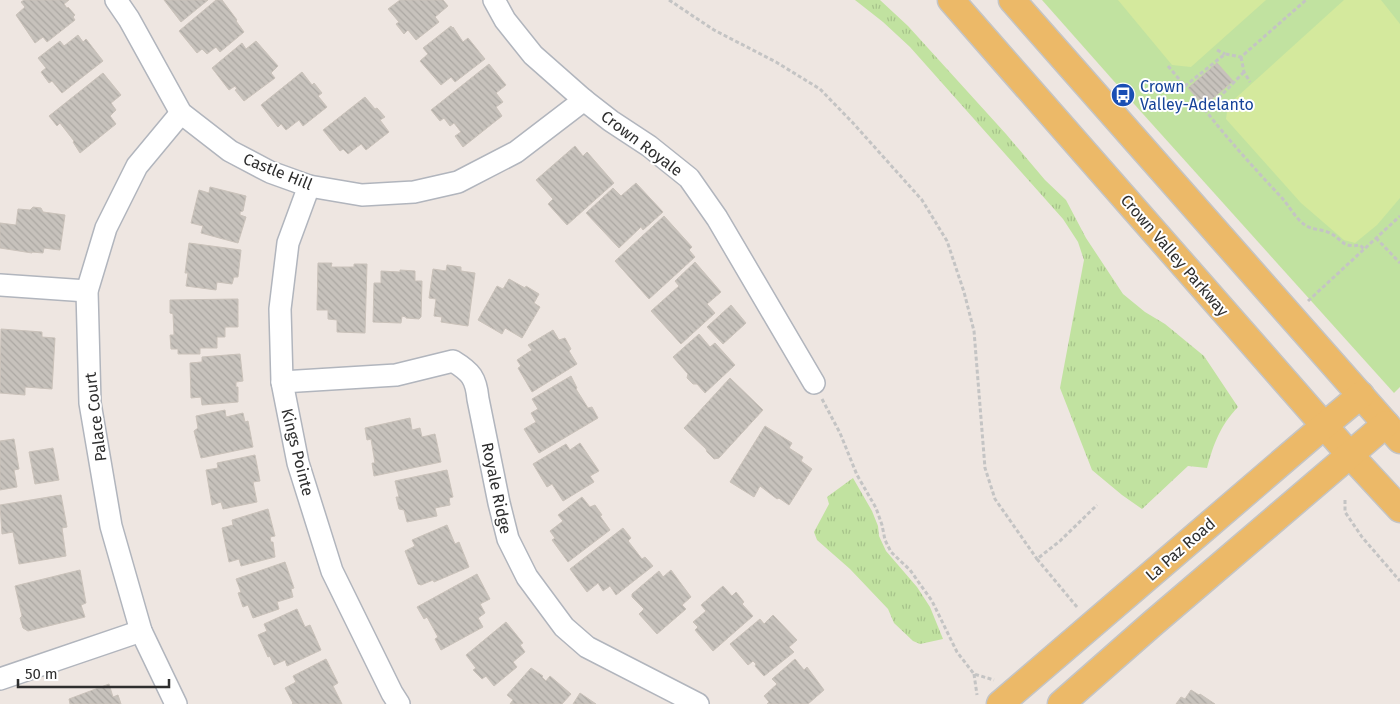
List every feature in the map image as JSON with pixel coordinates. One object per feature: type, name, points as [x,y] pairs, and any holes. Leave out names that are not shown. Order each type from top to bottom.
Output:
[{"type":"main road","name":"Crown Valley Parkway","points":[[951,0],[1350,455],[1400,509]]},
{"type":"main road","points":[[1012,0],[1393,432],[1350,455],[1061,704]]},
{"type":"main road","name":"La Paz Road","points":[[991,693],[1362,395]]},
{"type":"street","name":"Castle Hill","points":[[116,0],[181,113],[230,151],[270,172],[309,186],[362,195],[414,192],[458,182],[516,152],[584,100]]},
{"type":"street","name":"Crown Royale","points":[[494,0],[506,20],[533,55],[584,100],[649,146],[689,178],[717,218],[814,383]]},
{"type":"street","name":"Palace Court","points":[[176,704],[141,631],[111,526],[90,403],[88,291],[106,228],[137,166],[181,113]]},
{"type":"street","name":"Kings Pointe","points":[[309,186],[288,243],[280,309],[282,382],[298,464],[332,571],[399,704]]},
{"type":"street","points":[[0,285],[88,291]]},
{"type":"street","name":"Royale Ridge","points":[[282,382],[396,375],[453,361],[464,368],[477,382],[478,399],[505,530],[527,577],[564,627],[587,647],[698,704]]},
{"type":"street","points":[[0,678],[141,631]]},
{"type":"path","points":[[670,0],[714,30],[776,62],[820,89],[922,200],[947,240],[964,292],[974,331],[984,468],[995,499],[1037,559],[1078,608]]},
{"type":"path","points":[[1241,57],[1306,0]]},
{"type":"path","points":[[1217,50],[1225,54],[1241,57]]},
{"type":"path","points":[[1168,66],[1185,86],[1225,54]]},
{"type":"path","points":[[1241,57],[1244,72],[1250,82]]},
{"type":"path","points":[[1244,72],[1206,111],[1238,151],[1304,224],[1332,234],[1341,243],[1352,246],[1360,245],[1364,249]]},
{"type":"path","points":[[1308,301],[1400,216]]},
{"type":"path","points":[[1376,238],[1400,263]]},
{"type":"path","points":[[814,383],[840,433],[861,482],[876,508],[885,540],[891,552],[910,570],[932,601],[957,652],[991,693]]},
{"type":"path","points":[[1345,500],[1344,512],[1400,581]]},
{"type":"path","points":[[1037,559],[1060,541],[1097,505]]},
{"type":"path","points":[[974,674],[991,693]]},
{"type":"green space","points":[[855,0],[880,0],[908,26],[1045,180],[1066,200],[1086,238],[1123,294],[1145,312],[1165,324],[1204,356],[1238,407],[1218,435],[1207,468],[1188,466],[1142,509],[1092,470],[1060,388],[1084,260],[1078,242],[1063,219],[910,47]]},
{"type":"green space","points":[[1042,0],[1400,0],[1400,387],[1394,393],[1143,114]]},
{"type":"green space","points":[[1118,0],[1266,0],[1191,67],[1172,65]]},
{"type":"green space","points":[[1344,0],[1381,0],[1400,24],[1400,198],[1377,225],[1355,243],[1344,240],[1301,203],[1226,119],[1228,105]]},
{"type":"green space","points":[[853,478],[872,511],[878,526],[879,536],[886,551],[917,587],[930,607],[943,639],[920,644],[913,641],[894,623],[888,609],[850,569],[817,540],[814,532],[829,504],[827,497]]},
{"type":"building","points":[[24,0],[69,0],[64,4],[75,15],[73,17],[75,20],[47,42],[43,37],[35,43],[16,15],[25,7],[21,2]]},
{"type":"building","points":[[164,0],[208,0],[181,22]]},
{"type":"building","points":[[216,0],[222,0],[244,32],[220,52],[216,47],[207,54],[202,49],[197,53],[179,31]]},
{"type":"building","points":[[400,0],[443,0],[448,6],[435,17],[439,22],[416,40],[408,30],[404,34],[396,24],[399,22],[388,9]]},
{"type":"building","points":[[451,26],[463,42],[468,38],[485,59],[455,82],[451,77],[441,85],[420,61],[428,54],[423,48]]},
{"type":"building","points":[[78,35],[83,42],[86,39],[103,61],[62,93],[52,81],[49,83],[41,72],[46,68],[38,58],[60,41],[64,46]]},
{"type":"building","points":[[256,41],[278,66],[271,73],[275,78],[244,101],[235,90],[237,89],[235,86],[229,90],[212,68],[242,43],[246,49]]},
{"type":"building","points":[[1217,63],[1233,81],[1204,106],[1188,88]]},
{"type":"building","points":[[489,64],[506,85],[496,93],[503,102],[496,107],[502,116],[463,147],[455,136],[461,132],[454,123],[450,126],[444,118],[440,121],[431,110]]},
{"type":"building","points":[[302,72],[312,85],[314,83],[322,93],[318,96],[327,107],[303,126],[299,120],[286,130],[281,124],[278,127],[261,105]]},
{"type":"building","points":[[103,73],[121,95],[111,103],[116,110],[110,116],[116,124],[80,153],[74,141],[60,123],[57,126],[49,116]]},
{"type":"building","points":[[365,97],[385,117],[380,120],[389,132],[366,150],[361,144],[348,154],[343,149],[340,151],[323,130]]},
{"type":"building","points":[[575,146],[583,156],[587,152],[614,183],[567,225],[548,204],[553,199],[536,180]]},
{"type":"building","points":[[636,183],[663,212],[643,230],[641,227],[619,248],[586,213],[613,188],[621,196]]},
{"type":"building","points":[[210,187],[246,196],[243,211],[240,212],[240,215],[246,217],[238,243],[201,233],[203,226],[191,223],[199,190],[209,193]]},
{"type":"building","points":[[33,207],[41,208],[43,212],[65,215],[60,250],[44,248],[43,253],[32,253],[0,248],[0,223],[16,225],[18,209],[30,210]]},
{"type":"building","points":[[664,216],[692,247],[689,250],[695,257],[649,299],[615,261]]},
{"type":"building","points":[[189,243],[241,250],[238,277],[234,277],[232,284],[217,282],[216,290],[186,286],[188,273],[185,273]]},
{"type":"building","points":[[695,262],[721,292],[707,304],[715,313],[681,344],[651,311],[679,286],[675,281]]},
{"type":"building","points":[[318,263],[332,263],[331,267],[354,267],[354,264],[367,264],[365,333],[337,332],[337,320],[328,319],[328,310],[317,310]]},
{"type":"building","points":[[447,265],[461,267],[461,271],[475,273],[468,326],[441,322],[442,317],[434,316],[436,299],[429,298],[433,269],[446,271]]},
{"type":"building","points":[[400,270],[415,271],[415,281],[422,281],[421,317],[419,319],[402,316],[401,323],[373,322],[374,283],[381,283],[381,271],[400,272]]},
{"type":"building","points":[[509,279],[539,294],[534,303],[540,307],[522,338],[505,328],[502,334],[478,320],[497,286],[503,289]]},
{"type":"building","points":[[238,299],[238,327],[225,327],[225,337],[217,337],[217,348],[200,348],[200,354],[178,354],[178,349],[171,349],[170,335],[174,335],[170,300]]},
{"type":"building","points":[[731,305],[746,323],[723,344],[707,327]]},
{"type":"building","points":[[1,329],[42,332],[42,337],[55,338],[52,389],[25,387],[25,395],[0,393]]},
{"type":"building","points":[[553,330],[559,340],[565,338],[571,349],[569,351],[577,364],[532,392],[518,368],[521,366],[517,360],[532,350],[528,345]]},
{"type":"building","points":[[699,334],[710,347],[715,343],[735,365],[705,393],[697,384],[693,384],[687,378],[688,374],[673,357]]},
{"type":"building","points":[[240,354],[243,381],[236,382],[238,402],[202,405],[201,397],[191,398],[190,363],[202,362],[202,357]]},
{"type":"building","points":[[571,376],[576,389],[588,408],[592,407],[598,418],[539,453],[524,429],[536,422],[531,413],[538,409],[532,399]]},
{"type":"building","points":[[730,378],[763,410],[719,458],[714,459],[684,428]]},
{"type":"building","points":[[225,410],[226,417],[243,413],[245,422],[248,421],[253,447],[201,458],[194,431],[198,428],[196,416]]},
{"type":"building","points":[[410,418],[412,430],[420,428],[422,437],[435,434],[441,462],[374,476],[372,463],[375,463],[371,439],[367,440],[365,428]]},
{"type":"building","points":[[765,426],[792,443],[789,448],[803,457],[801,461],[812,469],[789,505],[779,498],[777,499],[760,486],[754,497],[730,482]]},
{"type":"building","points":[[14,439],[19,469],[14,470],[17,487],[0,490],[0,441]]},
{"type":"building","points":[[580,443],[599,471],[590,476],[594,482],[563,501],[552,484],[547,487],[533,464],[566,444],[570,450]]},
{"type":"building","points":[[53,448],[59,480],[35,484],[29,452]]},
{"type":"building","points":[[255,455],[260,481],[253,482],[257,502],[223,509],[221,502],[212,505],[206,470],[218,468],[217,463]]},
{"type":"building","points":[[447,470],[453,497],[449,498],[450,505],[435,508],[437,516],[407,522],[404,510],[399,509],[396,497],[399,497],[395,481]]},
{"type":"building","points":[[61,495],[67,527],[62,528],[66,556],[19,564],[13,532],[2,534],[0,505]]},
{"type":"building","points":[[582,497],[590,507],[595,505],[610,530],[568,562],[552,540],[555,538],[550,531],[563,521],[558,515]]},
{"type":"building","points":[[268,509],[275,536],[270,537],[271,542],[273,542],[275,557],[241,566],[239,559],[229,562],[222,528],[233,525],[232,520]]},
{"type":"building","points":[[447,525],[455,544],[459,542],[469,567],[434,582],[433,580],[421,585],[418,584],[405,551],[415,546],[412,540]]},
{"type":"building","points":[[623,528],[631,538],[628,541],[642,559],[645,557],[653,566],[616,595],[610,586],[603,591],[598,583],[587,592],[570,569]]},
{"type":"building","points":[[285,562],[294,588],[291,589],[293,597],[277,602],[279,609],[253,618],[248,605],[243,607],[238,593],[241,592],[236,579]]},
{"type":"building","points":[[80,570],[86,603],[81,605],[85,617],[28,631],[23,628],[15,586]]},
{"type":"building","points":[[671,570],[691,597],[682,605],[686,609],[657,634],[639,614],[644,609],[632,597],[632,594],[659,571],[663,577]]},
{"type":"building","points":[[477,574],[490,599],[480,604],[485,613],[478,618],[483,627],[441,650],[435,639],[438,637],[427,617],[424,619],[417,607]]},
{"type":"building","points":[[723,586],[732,596],[736,592],[744,602],[742,604],[753,616],[713,651],[695,630],[698,627],[693,622],[706,611],[701,605]]},
{"type":"building","points":[[297,609],[305,627],[310,625],[321,650],[287,666],[285,660],[274,665],[270,656],[268,657],[258,635],[267,631],[264,624]]},
{"type":"building","points":[[773,615],[797,640],[789,647],[794,652],[764,676],[753,661],[748,665],[730,644],[760,619],[764,624]]},
{"type":"building","points":[[506,622],[523,643],[520,645],[525,652],[513,662],[517,667],[494,686],[486,676],[482,679],[473,670],[476,668],[466,655]]},
{"type":"building","points":[[326,659],[338,683],[333,686],[342,704],[292,704],[285,688],[296,682],[293,676]]},
{"type":"building","points":[[795,659],[804,670],[807,667],[824,690],[808,704],[767,704],[769,702],[764,696],[777,684],[772,679]]},
{"type":"building","points":[[531,668],[543,676],[546,681],[550,676],[571,694],[562,704],[510,704],[513,700],[507,695]]},
{"type":"building","points":[[109,684],[113,697],[118,695],[121,704],[70,704],[69,699]]},
{"type":"building","points":[[1191,690],[1215,704],[1176,704],[1181,697],[1185,699]]},
{"type":"building","points":[[580,693],[596,704],[573,704]]},
{"type":"place","name":"Crown Valley-Adelanto","points":[[1123,95]]}]
